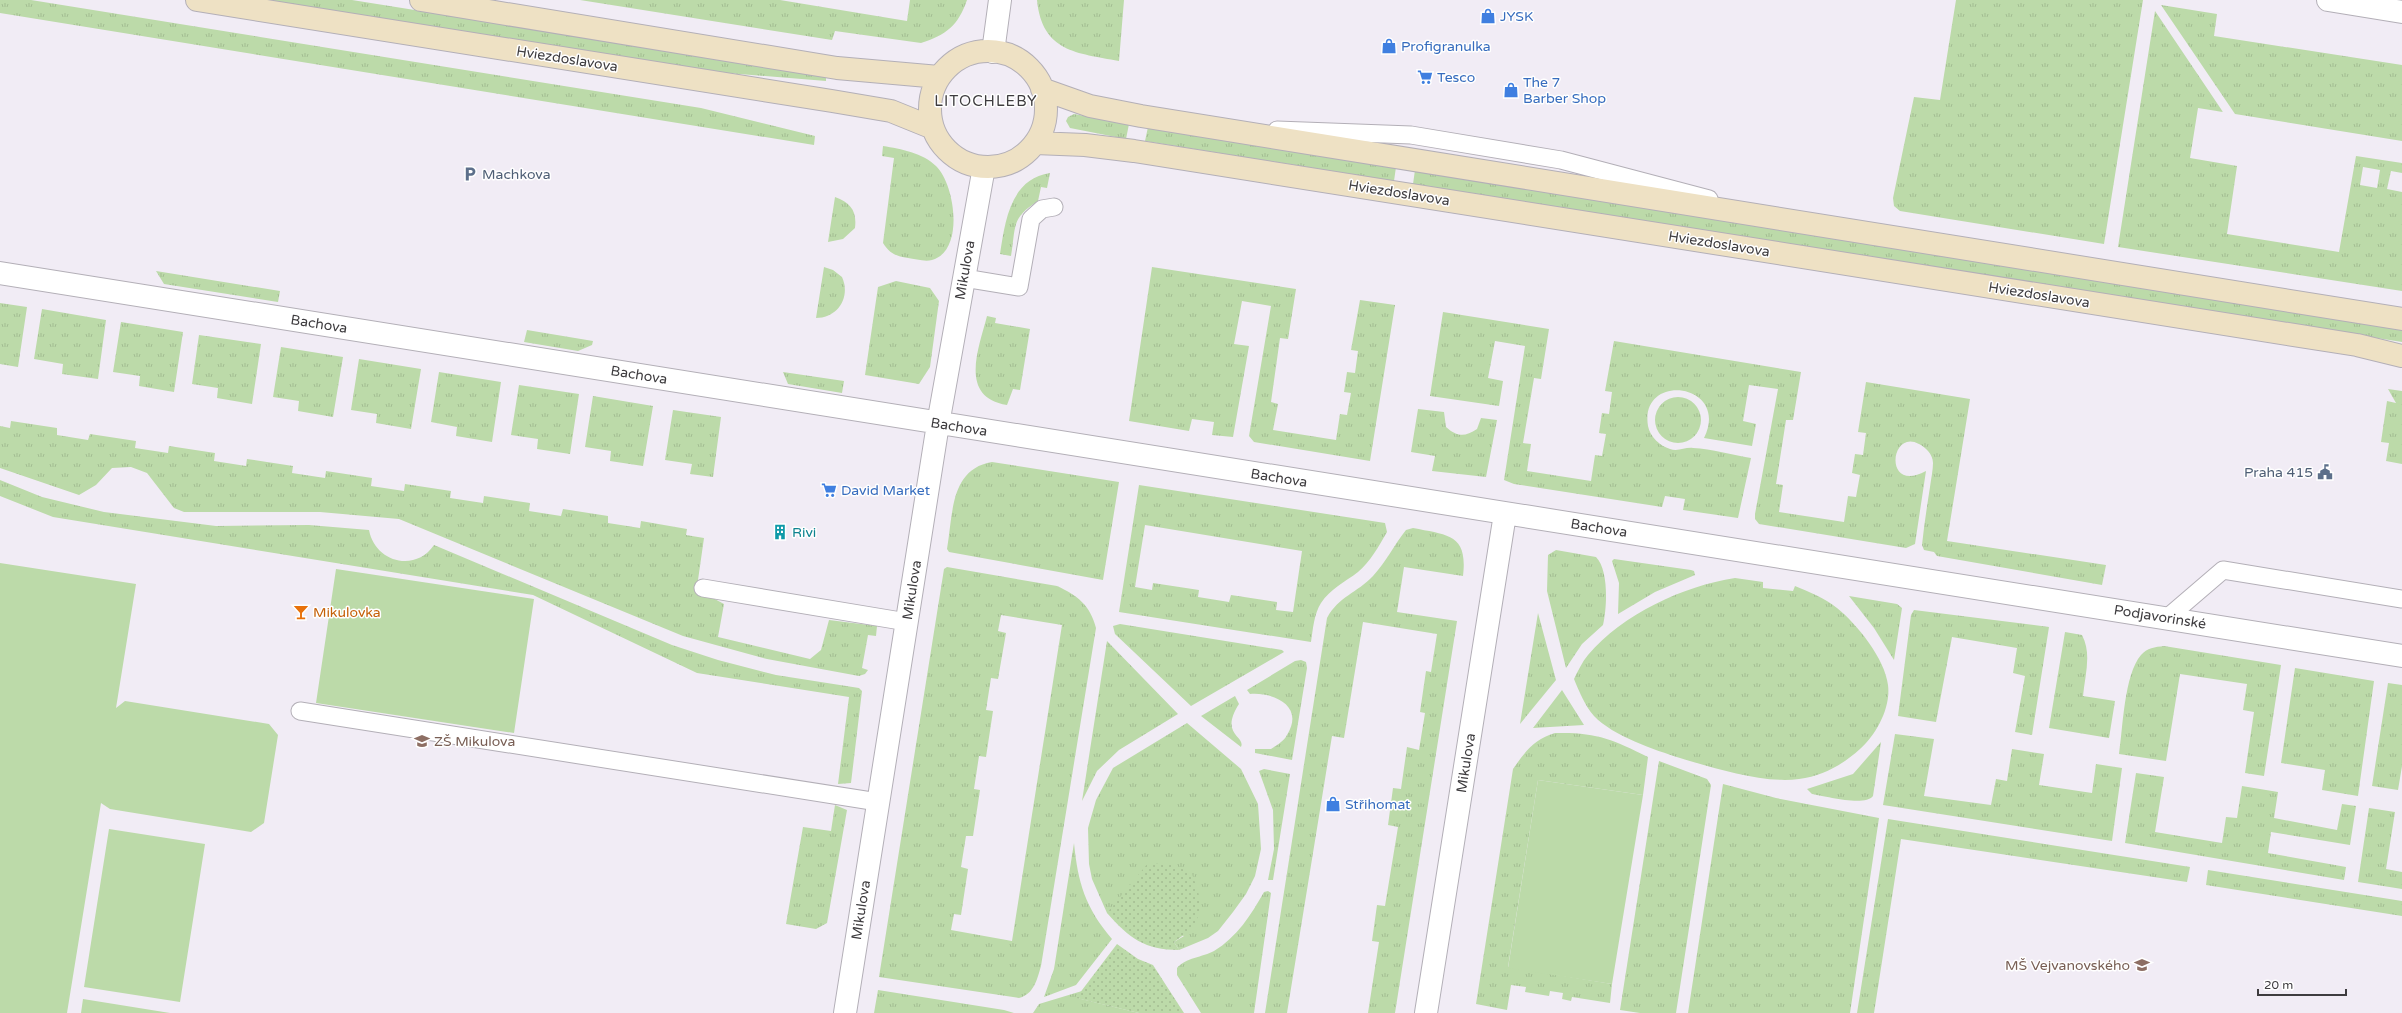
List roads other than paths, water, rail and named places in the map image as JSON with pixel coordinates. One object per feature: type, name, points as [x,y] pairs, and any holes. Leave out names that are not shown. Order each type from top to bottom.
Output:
[{"type":"street","name":"Hviezdoslavova","points":[[197,0],[891,111],[933,128]]},
{"type":"street","points":[[421,0],[837,68],[939,77]]},
{"type":"street","points":[[993,52],[1000,0]]},
{"type":"street","points":[[2328,0],[2402,12]]},
{"type":"street","points":[[993,52],[1011,56],[1019,61],[1033,74],[1042,89],[1045,117],[1035,144],[1012,162],[984,167],[961,161],[944,147],[933,128],[930,102],[939,77],[946,69],[963,57],[972,54],[993,52]]},
{"type":"street","points":[[1042,89],[1090,106],[1204,126],[2402,320]]},
{"type":"street","name":"Hviezdoslavova","points":[[1035,144],[1085,145],[1134,151],[2357,345],[2402,356]]},
{"type":"street","name":"Mikulova","points":[[845,1013],[938,424],[984,167]]},
{"type":"street","name":"Bachova","points":[[0,272],[938,424],[1918,579]]},
{"type":"street","name":"Mikulova","points":[[1426,1013],[1505,514]]},
{"type":"street","name":"Podjavorinské","points":[[1918,579],[2402,656]]},
{"type":"lane","points":[[964,278],[1026,289],[1031,219],[1042,209],[1054,207]]},
{"type":"lane","points":[[2167,618],[2223,570],[2402,599]]},
{"type":"lane","points":[[703,588],[907,622]]},
{"type":"lane","points":[[300,711],[878,802]]},
{"type":"place","name":"JYSK","points":[[1488,16]]},
{"type":"place","name":"Profigranulka","points":[[1389,46]]},
{"type":"place","name":"Tesco","points":[[1425,77]]},
{"type":"place","name":"The 7 Barber Shop","points":[[1511,90]]},
{"type":"place","name":"Machkova","points":[[470,174]]},
{"type":"place","name":"Praha 415","points":[[2325,472]]},
{"type":"place","name":"David Market","points":[[829,490]]},
{"type":"place","name":"Rivi","points":[[780,532]]},
{"type":"place","name":"Mikulovka","points":[[301,612]]},
{"type":"place","name":"ZŠ Mikulova","points":[[422,741]]},
{"type":"place","name":"Střihomat","points":[[1333,804]]},
{"type":"place","name":"MŠ Vejvanovského","points":[[2142,965]]},
{"type":"district","name":"LITOCHLEBY","points":[[986,101]]}]
